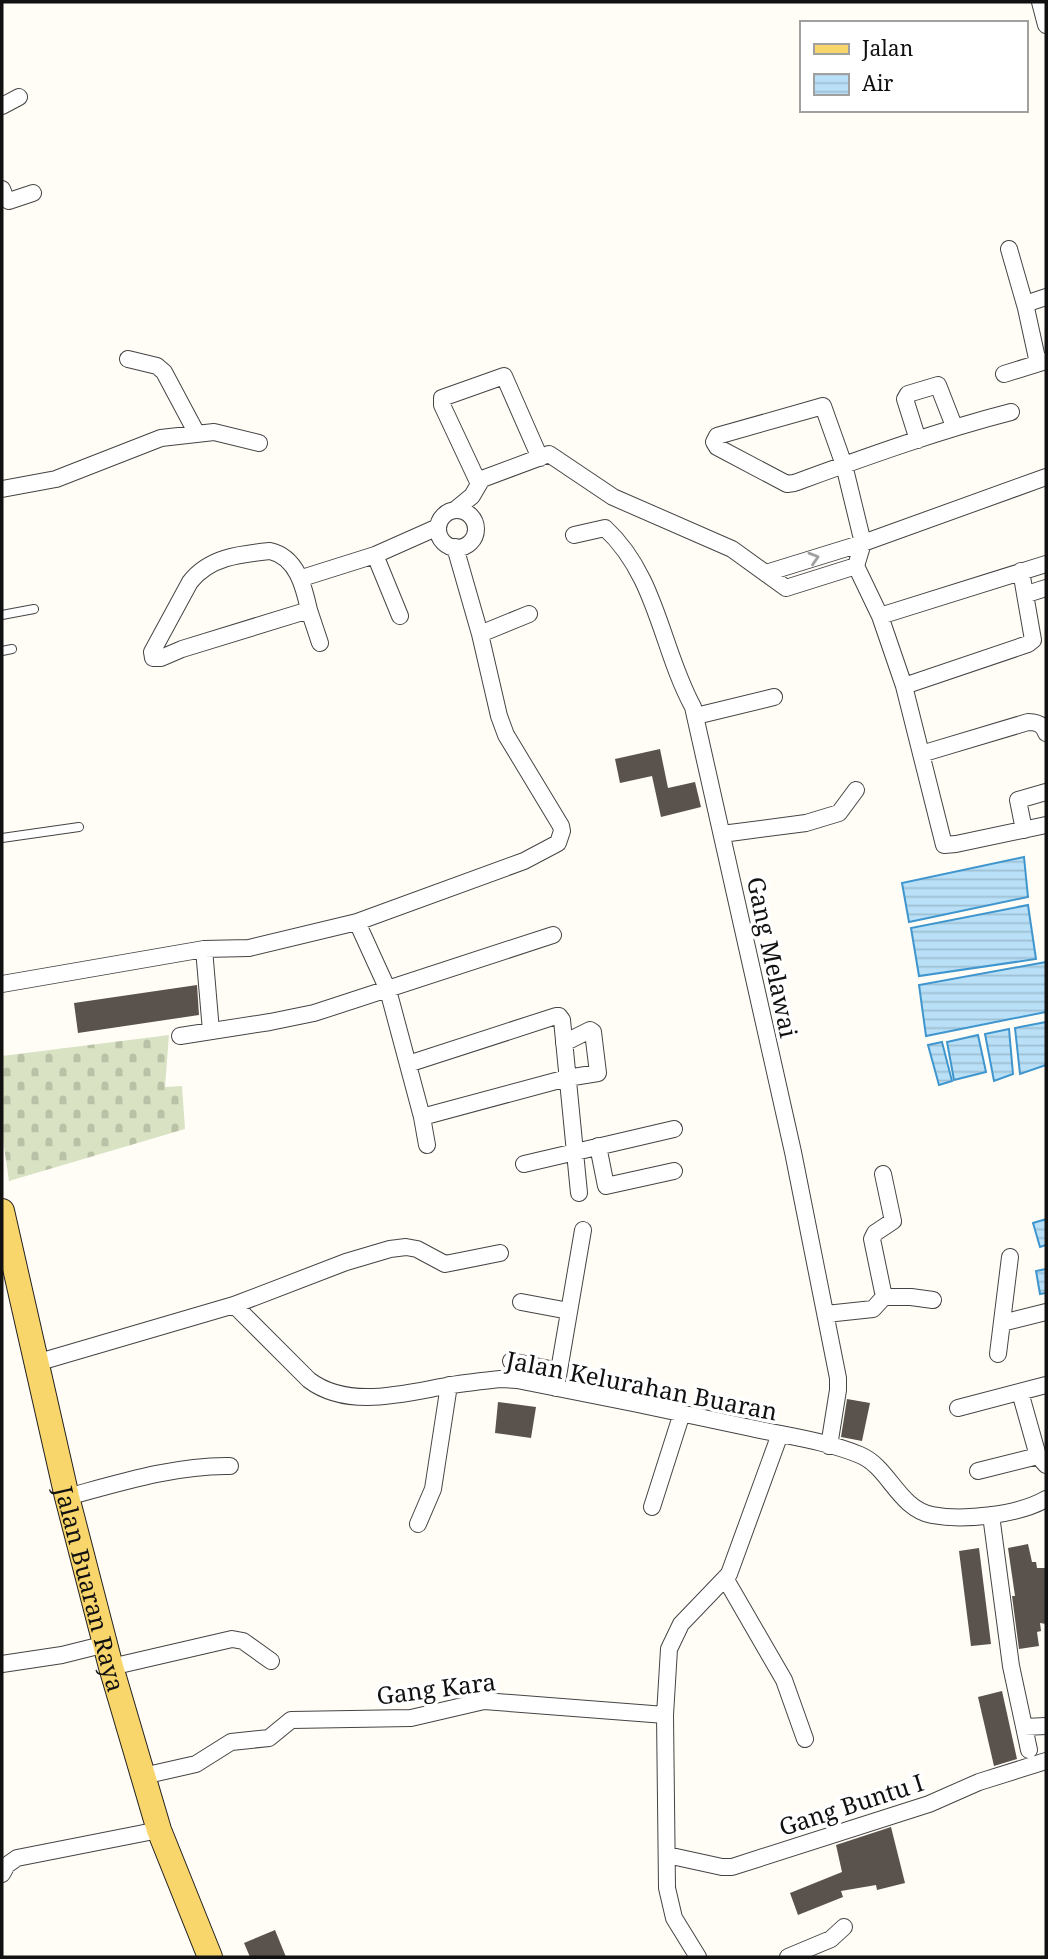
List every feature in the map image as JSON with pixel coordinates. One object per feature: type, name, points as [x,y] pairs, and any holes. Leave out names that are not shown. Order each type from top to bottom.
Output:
[{"type":"main road","name":"Jalan Buaran Raya","points":[[2,1211],[7,1267],[36,1363],[108,1655],[159,1830],[211,1957]]},
{"type":"street","points":[[1040,2],[1046,25]]},
{"type":"street","points":[[2,106],[19,97]]},
{"type":"street","points":[[2,189],[9,201],[33,194]]},
{"type":"street","points":[[1004,374],[1042,362],[1009,250]]},
{"type":"street","points":[[1025,304],[1046,296]]},
{"type":"street","points":[[128,359],[157,366],[164,372],[196,432]]},
{"type":"street","points":[[480,484],[442,405],[442,398],[504,376],[540,458]]},
{"type":"street","points":[[918,440],[905,399],[908,394],[938,385],[954,426]]},
{"type":"street","points":[[1011,412],[954,426],[918,440],[844,465],[787,484],[717,447],[714,439],[823,406],[844,465],[863,543],[856,566],[880,616],[904,686],[944,845],[1046,825]]},
{"type":"street","points":[[2,489],[56,479],[152,441],[196,432],[214,432],[259,443]]},
{"type":"street","points":[[302,578],[375,555],[438,527],[444,516],[472,496],[482,479],[549,454],[613,497],[721,543],[783,587],[789,588],[856,566]]},
{"type":"street","points":[[766,573],[863,543],[1046,477]]},
{"type":"street","points":[[438,527],[442,540],[455,547],[466,546],[471,542],[476,530],[473,517],[462,510],[455,510]]},
{"type":"street","name":"Gang Melawai","points":[[574,535],[605,528],[638,572],[653,598],[673,661],[696,716],[793,1152],[826,1314],[838,1390],[830,1446]]},
{"type":"street","points":[[2,984],[204,949],[249,948],[357,922],[524,861],[558,843],[561,826],[506,735],[499,716],[480,634],[455,547]]},
{"type":"street","points":[[309,610],[161,658],[153,658],[152,655],[171,615],[198,572],[218,560],[265,552],[276,552],[291,564],[302,578],[320,643]]},
{"type":"street","points":[[375,555],[400,616]]},
{"type":"street","points":[[880,616],[1046,564]]},
{"type":"street","points":[[904,686],[1028,645],[1034,640],[1021,572]]},
{"type":"street","points":[[1027,594],[1046,588]]},
{"type":"street","points":[[480,634],[529,614]]},
{"type":"street","points":[[171,615],[182,649]]},
{"type":"street","points":[[696,716],[774,697]]},
{"type":"street","points":[[921,754],[1028,722],[1036,722],[1044,727],[1046,733]]},
{"type":"street","points":[[722,834],[806,823],[839,813],[856,790]]},
{"type":"street","points":[[1024,830],[1018,800],[1046,792]]},
{"type":"street","points":[[357,922],[388,990],[422,1117],[426,1145]]},
{"type":"street","points":[[180,1036],[270,1023],[314,1013],[553,935]]},
{"type":"street","points":[[204,949],[211,1031]]},
{"type":"street","points":[[408,1064],[556,1016],[562,1020],[579,1193]]},
{"type":"street","points":[[422,1117],[599,1072],[593,1032],[590,1030],[564,1043]]},
{"type":"street","points":[[523,1164],[674,1129]]},
{"type":"street","points":[[598,1146],[606,1186],[674,1171]]},
{"type":"street","points":[[883,1174],[893,1221],[875,1233],[872,1239],[884,1297]]},
{"type":"street","points":[[556,1388],[583,1230]]},
{"type":"street","points":[[36,1363],[234,1305],[346,1262],[390,1249],[417,1249],[445,1264],[500,1253]]},
{"type":"street","points":[[998,1354],[1010,1257]]},
{"type":"street","points":[[826,1314],[873,1309],[884,1297],[933,1300]]},
{"type":"street","points":[[521,1302],[569,1311]]},
{"type":"street","name":"Jalan Kelurahan Buaran","points":[[234,1305],[319,1388],[335,1393],[363,1397],[390,1396],[499,1379],[682,1413],[862,1455],[906,1502],[919,1511],[944,1516],[991,1515],[1046,1499]]},
{"type":"street","points":[[1002,1323],[1046,1312]]},
{"type":"street","points":[[511,1361],[559,1371]]},
{"type":"street","points":[[418,1524],[433,1489],[449,1385]]},
{"type":"street","points":[[958,1408],[1046,1385]]},
{"type":"street","points":[[978,1471],[1042,1461],[1020,1392]]},
{"type":"street","points":[[652,1507],[682,1413]]},
{"type":"street","points":[[698,1957],[681,1932],[671,1908],[667,1888],[665,1715],[669,1649],[681,1624],[729,1574],[780,1434]]},
{"type":"street","points":[[67,1497],[184,1469],[209,1465],[230,1466]]},
{"type":"street","points":[[991,1515],[1011,1666],[1029,1751]]},
{"type":"street","points":[[725,1578],[784,1680],[805,1739]]},
{"type":"street","points":[[2,1664],[62,1655],[108,1655],[232,1639],[243,1641],[271,1661]]},
{"type":"street","name":"Gang Kara","points":[[144,1776],[195,1764],[231,1742],[268,1738],[290,1720],[411,1718],[429,1716],[484,1701],[665,1715]]},
{"type":"street","points":[[1024,1727],[1046,1726]]},
{"type":"street","name":"Gang Buntu I","points":[[667,1855],[732,1867],[929,1804],[979,1782],[1046,1761]]},
{"type":"street","points":[[2,1874],[7,1865],[18,1857],[159,1830]]},
{"type":"street","points":[[789,1957],[831,1939],[844,1927]]},
{"type":"lane","points":[[2,615],[33,609]]},
{"type":"lane","points":[[2,651],[12,649]]},
{"type":"lane","points":[[2,838],[79,827]]},
{"type":"green space","points":[[169,1035],[165,1087],[182,1086],[185,1129],[9,1181],[2,1133],[2,1056]]},
{"type":"water","points":[[1024,857],[1028,897],[909,922],[902,883]]},
{"type":"water","points":[[1028,905],[1036,959],[919,976],[911,928]]},
{"type":"water","points":[[1046,962],[1046,1012],[926,1036],[919,985]]},
{"type":"water","points":[[1046,1022],[1046,1065],[1020,1074],[1015,1028]]},
{"type":"water","points":[[1009,1029],[1013,1074],[994,1081],[985,1034]]},
{"type":"water","points":[[978,1035],[986,1072],[954,1080],[947,1042]]},
{"type":"water","points":[[942,1042],[952,1081],[939,1085],[928,1045]]},
{"type":"water","points":[[1046,1219],[1046,1245],[1040,1247],[1033,1223]]},
{"type":"water","points":[[1046,1269],[1046,1293],[1040,1294],[1036,1271]]},
{"type":"building","points":[[660,749],[668,788],[695,782],[701,807],[661,817],[652,776],[620,783],[615,759]]},
{"type":"building","points":[[197,985],[199,1015],[78,1033],[74,1003]]},
{"type":"building","points":[[847,1399],[870,1403],[862,1441],[841,1437]]},
{"type":"building","points":[[498,1402],[536,1407],[531,1438],[495,1433]]},
{"type":"building","points":[[1028,1544],[1032,1562],[1036,1562],[1037,1568],[1046,1568],[1046,1624],[1040,1623],[1041,1631],[1037,1632],[1039,1646],[1019,1649],[1008,1548]]},
{"type":"building","points":[[979,1548],[991,1644],[971,1646],[959,1551]]},
{"type":"building","points":[[1002,1691],[1017,1759],[994,1766],[978,1697]]},
{"type":"building","points":[[891,1827],[905,1883],[877,1890],[876,1885],[841,1891],[843,1897],[798,1915],[790,1893],[842,1872],[836,1845]]},
{"type":"building","points":[[275,1930],[286,1957],[250,1957],[244,1943]]}]
